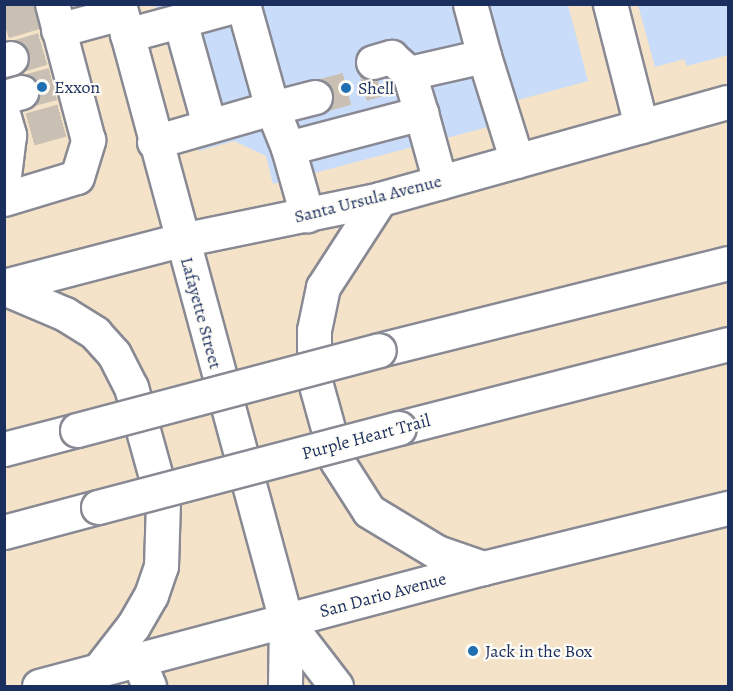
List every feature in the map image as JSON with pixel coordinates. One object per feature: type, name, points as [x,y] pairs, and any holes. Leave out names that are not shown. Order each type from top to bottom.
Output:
[{"type":"main road","points":[[4,199],[77,177],[88,140],[77,116],[54,24],[122,17],[180,21],[242,4],[269,99],[288,148],[307,216]]},
{"type":"main road","points":[[470,4],[517,161]]},
{"type":"main road","points":[[610,4],[641,126]]},
{"type":"main road","name":"Lafayette Street","points":[[122,17],[154,142],[286,621],[285,687]]},
{"type":"main road","points":[[180,21],[208,125]]},
{"type":"main road","points":[[409,73],[484,56]]},
{"type":"main road","points":[[375,71],[391,57],[409,73],[440,182]]},
{"type":"main road","points":[[154,142],[208,125],[269,99],[313,87]]},
{"type":"main road","name":"Santa Ursula Avenue","points":[[4,287],[181,240],[307,216],[380,199],[729,102]]},
{"type":"main road","points":[[288,148],[420,113]]},
{"type":"main road","points":[[4,173],[14,114]]},
{"type":"main road","points":[[380,199],[324,287],[314,330],[314,378],[337,461],[369,511],[437,552],[483,568]]},
{"type":"main road","points":[[4,449],[379,350],[729,263]]},
{"type":"main road","points":[[4,287],[65,314],[95,333],[114,354],[131,387],[163,502],[161,566],[151,595],[133,627],[98,671]]},
{"type":"main road","name":"Purple Heart Trail","points":[[4,532],[399,428],[729,345]]},
{"type":"main road","name":"San Dario Avenue","points":[[47,685],[98,671],[144,673],[286,621],[483,568],[729,508]]},
{"type":"main road","name":"Lafayette Street","points":[[286,621],[336,687]]},
{"type":"shaded area","points":[[155,5],[568,5],[588,81],[518,100],[488,127],[273,184],[266,156],[234,141],[199,151]]},
{"type":"shaded area","points":[[638,5],[728,5],[728,55],[687,66],[684,59],[655,67]]},
{"type":"tunnel","points":[[4,22],[44,10]]},
{"type":"tunnel","points":[[11,58],[54,45]]},
{"type":"tunnel","points":[[315,97],[378,80]]},
{"type":"tunnel","points":[[21,92],[63,81]]},
{"type":"tunnel","points":[[30,129],[73,117]]},
{"type":"place","name":"Exxon","points":[[42,87]]},
{"type":"place","name":"Shell","points":[[346,88]]},
{"type":"place","name":"Jack in the Box","points":[[473,651]]}]
